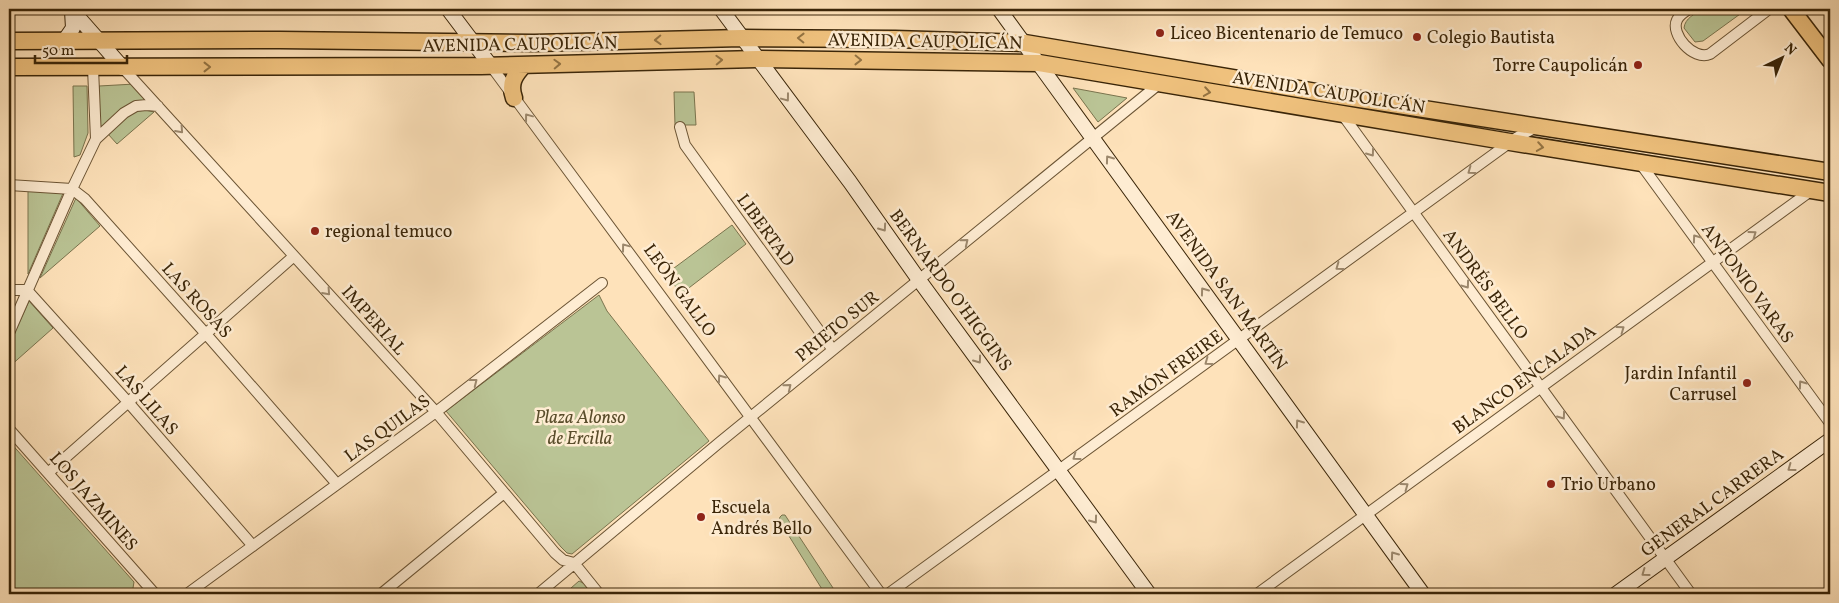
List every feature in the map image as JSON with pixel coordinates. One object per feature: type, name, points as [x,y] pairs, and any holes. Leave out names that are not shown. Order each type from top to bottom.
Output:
[{"type":"main road","name":"LEÓN GALLO","points":[[448,9],[491,66]]},
{"type":"main road","name":"BERNARDO O'HIGGINS","points":[[721,9],[850,182],[919,280],[1149,594]]},
{"type":"main road","name":"AVENIDA SAN MARTÍN","points":[[999,9],[1423,594]]},
{"type":"main road","points":[[1791,9],[1830,60]]},
{"type":"main road","points":[[72,10],[124,68]]},
{"type":"main road","points":[[64,41],[72,28],[72,10]]},
{"type":"main road","name":"AVENIDA CAUPOLICÁN","points":[[9,41],[534,43],[742,38],[895,39],[1025,43],[1326,93],[1830,172]]},
{"type":"main road","name":"AVENIDA CAUPOLICÁN","points":[[9,67],[491,66],[757,58],[1039,63],[1510,142],[1830,193]]},
{"type":"main road","points":[[514,98],[511,89],[512,80],[524,65]]},
{"type":"main road","points":[[1786,186],[1801,185],[1830,177]]},
{"type":"main road","name":"GENERAL CARRERA","points":[[1616,594],[1830,440]]},
{"type":"street","points":[[1689,9],[1678,17],[1675,26],[1676,30],[1691,51],[1701,56],[1710,54],[1769,9]]},
{"type":"street","name":"LEÓN GALLO","points":[[491,66],[881,594]]},
{"type":"street","points":[[93,68],[96,139]]},
{"type":"street","name":"IMPERIAL","points":[[124,68],[436,412],[555,553],[564,560],[574,563],[599,594]]},
{"type":"street","name":"PRIETO SUR","points":[[538,594],[1159,84]]},
{"type":"street","points":[[9,333],[96,139],[124,113],[136,106],[158,106]]},
{"type":"street","name":"ANDRÉS BELLO","points":[[1342,114],[1691,594]]},
{"type":"street","name":"RAMÓN FREIRE","points":[[888,594],[1510,142],[1527,131],[1541,126]]},
{"type":"street","name":"LIBERTAD","points":[[680,127],[685,146],[833,350]]},
{"type":"street","name":"ANTONIO VARAS","points":[[1640,163],[1830,423]]},
{"type":"street","points":[[9,185],[72,189]]},
{"type":"street","name":"LAS ROSAS","points":[[72,189],[85,199],[337,484]]},
{"type":"street","name":"BLANCO ENCALADA","points":[[1257,594],[1540,386],[1714,263],[1812,190]]},
{"type":"street","points":[[48,473],[294,256]]},
{"type":"street","name":"LAS QUILAS","points":[[187,594],[436,412],[602,283]]},
{"type":"street","points":[[9,290],[27,290]]},
{"type":"street","name":"LAS LILAS","points":[[27,290],[128,402],[253,546]]},
{"type":"street","name":"LOS JAZMINES","points":[[9,429],[155,594]]},
{"type":"street","points":[[381,594],[504,493]]},
{"type":"green space","points":[[1702,9],[1747,9],[1703,41],[1695,42],[1684,28],[1688,19]]},
{"type":"green space","points":[[135,84],[146,100],[134,102],[100,129],[99,86]]},
{"type":"green space","points":[[73,86],[87,86],[88,133],[80,155],[74,157]]},
{"type":"green space","points":[[1073,88],[1127,98],[1098,122]]},
{"type":"green space","points":[[674,92],[694,92],[696,125],[675,125]]},
{"type":"green space","points":[[145,110],[154,112],[117,144],[108,134],[133,112]]},
{"type":"green space","points":[[28,191],[64,191],[28,274]]},
{"type":"green space","points":[[76,198],[100,226],[40,278]]},
{"type":"green space","points":[[732,225],[746,244],[681,294],[666,274]]},
{"type":"green space","name":"Plaza Alonso de Ercilla","points":[[599,295],[607,311],[709,441],[572,554],[567,553],[561,547],[446,411]]},
{"type":"green space","points":[[29,301],[53,328],[9,367],[9,345]]},
{"type":"green space","points":[[9,441],[134,582],[132,594],[9,594]]},
{"type":"green space","points":[[782,515],[785,515],[837,594],[825,594],[779,520]]},
{"type":"green space","points":[[579,581],[587,585],[594,594],[577,594],[571,588]]},
{"type":"place","name":"Liceo Bicentenario de Temuco","points":[[1160,33]]},
{"type":"place","name":"Colegio Bautista","points":[[1417,37]]},
{"type":"place","name":"Torre Caupolicán","points":[[1638,65]]},
{"type":"place","name":"regional temuco","points":[[315,231]]},
{"type":"place","name":"Jardin Infantil Carrusel","points":[[1747,383]]},
{"type":"place","name":"Trio Urbano","points":[[1551,484]]},
{"type":"place","name":"Escuela Andrés Bello","points":[[701,517]]}]
